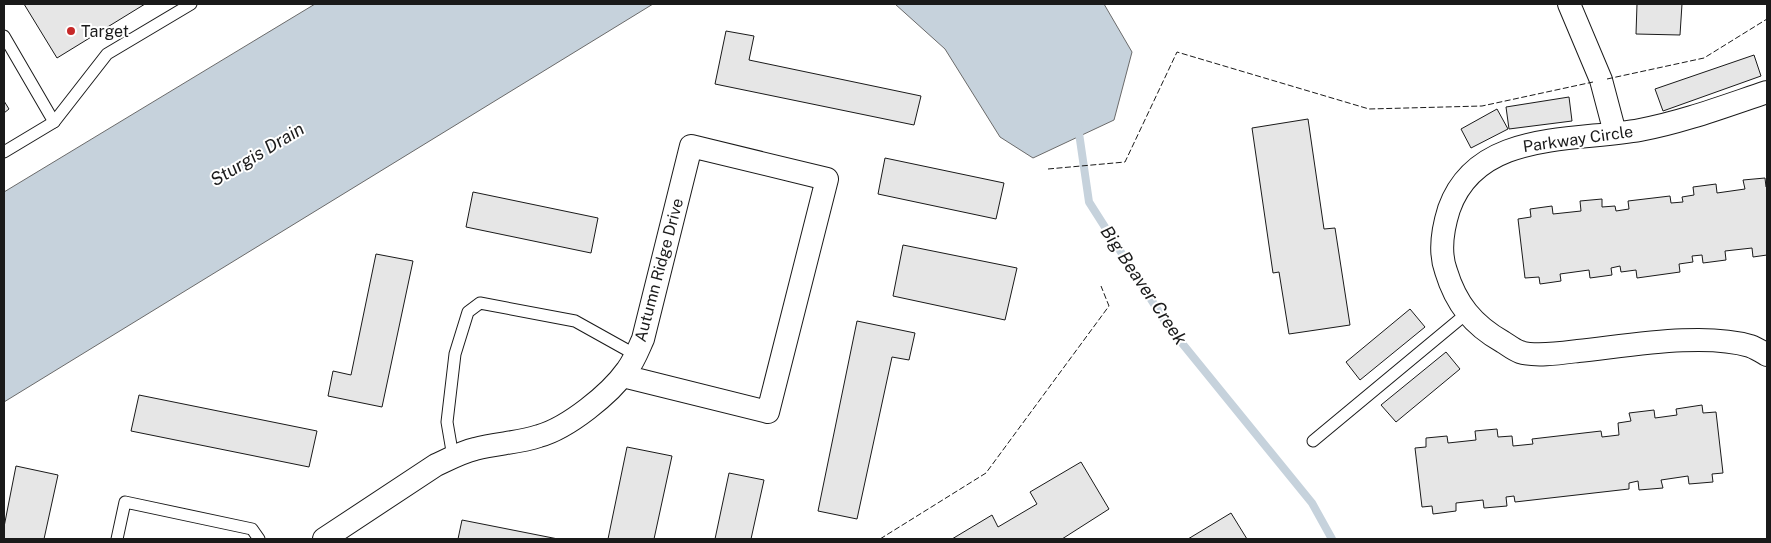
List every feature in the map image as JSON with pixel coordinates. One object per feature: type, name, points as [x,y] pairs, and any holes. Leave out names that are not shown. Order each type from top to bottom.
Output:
[{"type":"street","points":[[1569,4],[1601,80],[1615,133]]},
{"type":"street","name":"Parkway Circle","points":[[1767,92],[1674,122],[1637,130],[1558,140],[1515,148],[1492,158],[1473,173],[1460,187],[1446,219],[1442,240],[1444,265],[1450,286],[1466,314],[1491,335],[1520,352],[1551,354],[1680,341],[1727,341],[1751,347],[1767,355]]},
{"type":"street","name":"Autumn Ridge Drive","points":[[331,537],[436,465],[453,456],[475,449],[539,436],[558,428],[574,419],[612,388],[623,376],[636,356],[643,340],[692,146],[827,180],[768,412],[623,376]]},
{"type":"lane","points":[[4,152],[54,122],[107,54],[191,4]]},
{"type":"lane","points":[[4,36],[54,122]]},
{"type":"lane","points":[[453,456],[446,422],[455,354],[468,312],[474,306],[480,304],[576,321],[636,356]]},
{"type":"lane","points":[[1313,441],[1466,314]]},
{"type":"lane","points":[[117,539],[125,502],[252,529],[259,539]]},
{"type":"water","name":"Sturgis Drain","points":[[315,4],[653,4],[4,402],[4,192]]},
{"type":"water","points":[[895,4],[1104,4],[1132,52],[1114,120],[1033,158],[1000,137],[945,49]]},
{"type":"building","name":"Target","points":[[24,4],[145,4],[57,58]]},
{"type":"building","points":[[1637,4],[1682,4],[1680,35],[1636,34]]},
{"type":"building","points":[[726,31],[754,36],[749,60],[921,96],[914,125],[715,84]]},
{"type":"building","points":[[1754,55],[1761,76],[1663,111],[1655,89]]},
{"type":"building","points":[[1569,97],[1572,121],[1509,129],[1506,107]]},
{"type":"building","points":[[4,101],[9,109],[4,113]]},
{"type":"building","points":[[1497,109],[1508,129],[1471,148],[1461,129]]},
{"type":"building","points":[[1308,119],[1324,229],[1335,228],[1350,325],[1289,334],[1279,272],[1273,273],[1252,128]]},
{"type":"building","points":[[885,158],[1004,183],[996,219],[878,194]]},
{"type":"building","points":[[1765,178],[1767,187],[1767,255],[1753,257],[1752,248],[1725,251],[1726,260],[1703,263],[1702,255],[1692,256],[1693,262],[1679,264],[1680,272],[1637,278],[1636,270],[1621,272],[1620,266],[1611,268],[1612,275],[1590,278],[1589,270],[1560,274],[1561,281],[1540,284],[1539,277],[1525,278],[1518,219],[1531,217],[1530,209],[1552,206],[1553,214],[1581,211],[1580,201],[1602,199],[1602,207],[1615,206],[1616,211],[1629,209],[1628,201],[1670,196],[1671,203],[1683,202],[1682,197],[1694,195],[1693,187],[1716,184],[1717,193],[1745,189],[1743,180]]},
{"type":"building","points":[[473,192],[598,218],[591,253],[466,227]]},
{"type":"building","points":[[903,245],[1017,268],[1005,320],[893,296]]},
{"type":"building","points":[[376,254],[413,261],[382,407],[328,396],[333,371],[351,375]]},
{"type":"building","points":[[1410,309],[1425,327],[1360,380],[1346,362]]},
{"type":"building","points":[[857,321],[915,333],[909,360],[892,357],[857,519],[818,511]]},
{"type":"building","points":[[1446,352],[1460,369],[1396,422],[1381,405]]},
{"type":"building","points":[[139,395],[317,431],[309,467],[131,431]]},
{"type":"building","points":[[1702,405],[1703,413],[1716,412],[1723,473],[1712,474],[1713,482],[1689,484],[1688,476],[1661,480],[1663,488],[1639,490],[1638,481],[1629,483],[1629,489],[1515,502],[1514,496],[1506,497],[1507,506],[1484,508],[1483,500],[1456,503],[1456,511],[1433,514],[1432,506],[1422,507],[1415,448],[1426,447],[1426,438],[1447,436],[1448,443],[1476,440],[1475,431],[1497,429],[1498,437],[1512,436],[1513,446],[1533,444],[1532,439],[1601,431],[1602,437],[1619,435],[1618,423],[1631,421],[1629,413],[1654,410],[1655,418],[1677,415],[1676,409]]},
{"type":"building","points":[[627,447],[672,456],[654,539],[608,539]]},
{"type":"building","points":[[1081,462],[1109,509],[1062,539],[952,539],[992,515],[998,527],[1037,504],[1030,492]]},
{"type":"building","points":[[16,466],[58,475],[44,539],[4,539],[4,527]]},
{"type":"building","points":[[729,473],[764,480],[751,539],[715,539]]},
{"type":"building","points":[[1231,513],[1247,539],[1188,539]]},
{"type":"building","points":[[462,520],[558,539],[458,539]]},
{"type":"waterway","name":"Big Beaver Creek","points":[[1078,126],[1089,202],[1168,326],[1312,503],[1332,539]]},
{"type":"fence","points":[[1607,79],[1704,58],[1767,19]]},
{"type":"fence","points":[[1048,169],[1125,162],[1177,52],[1369,109],[1482,106],[1593,82]]},
{"type":"fence","points":[[880,539],[986,473],[1109,306],[1101,286]]},
{"type":"place","name":"Target","points":[[71,31]]}]
